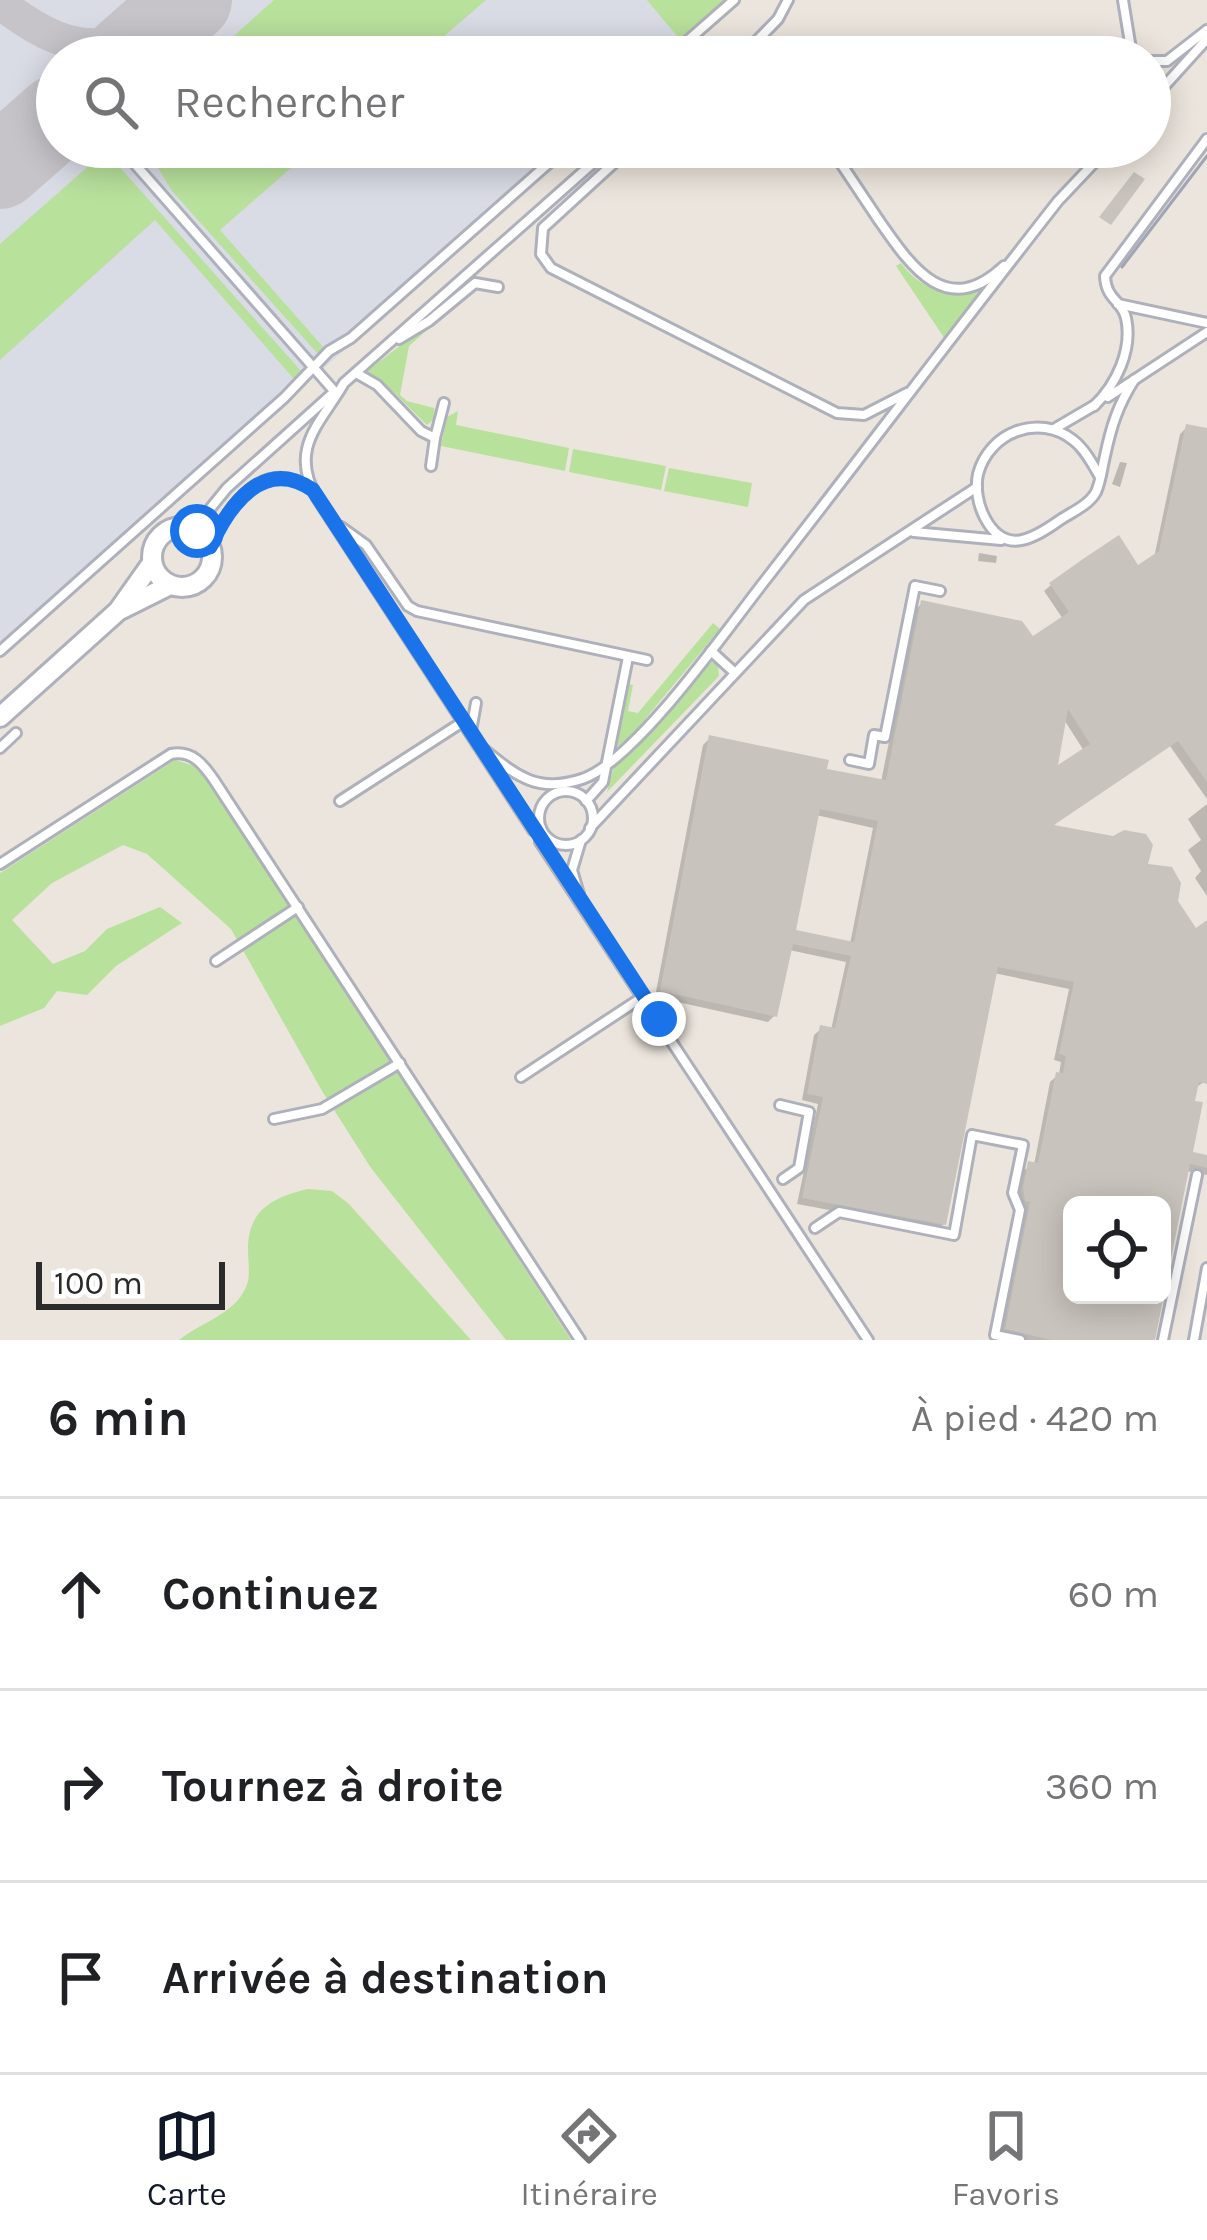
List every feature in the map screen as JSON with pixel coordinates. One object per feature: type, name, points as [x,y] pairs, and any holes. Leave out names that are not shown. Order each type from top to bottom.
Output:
[{"type":"street","points":[[118,611],[170,585],[189,587],[206,576],[210,547],[205,537],[187,527],[168,530],[154,544],[155,572],[170,585]]},
{"type":"street","points":[[0,717],[118,611],[152,563]]},
{"type":"lane","points":[[693,36],[734,0]]},
{"type":"lane","points":[[761,36],[788,0]]},
{"type":"lane","points":[[1123,0],[1130,36]]},
{"type":"lane","points":[[1171,58],[1207,30]]},
{"type":"lane","points":[[1171,79],[1207,40]]},
{"type":"lane","points":[[1094,406],[1120,374],[1126,317],[1105,288],[1105,276],[1207,139]]},
{"type":"lane","points":[[139,168],[334,392]]},
{"type":"lane","points":[[0,651],[284,398],[313,366],[543,168]]},
{"type":"lane","points":[[187,527],[587,168]]},
{"type":"lane","points":[[609,168],[543,229],[542,254],[551,268],[837,412],[856,416],[877,412],[918,385]]},
{"type":"lane","points":[[844,168],[906,260],[923,278],[939,286],[974,286],[993,276],[1020,250]]},
{"type":"lane","points":[[477,743],[522,780],[544,784],[577,781],[632,744],[711,651],[1020,250],[1090,168]]},
{"type":"lane","points":[[383,348],[429,321],[475,284],[498,286]]},
{"type":"lane","points":[[1116,304],[1207,328]]},
{"type":"lane","points":[[1054,429],[1207,328]]},
{"type":"lane","points":[[356,373],[377,385],[421,431],[435,438]]},
{"type":"lane","points":[[913,532],[1030,540],[1080,507],[1090,499],[1100,477],[1114,415],[1134,380]]},
{"type":"lane","points":[[344,383],[309,439],[306,459],[313,490],[868,1340]]},
{"type":"lane","points":[[431,466],[444,403]]},
{"type":"lane","points":[[1007,542],[984,516],[977,487],[989,450],[1004,437],[1033,427],[1054,429],[1072,440],[1100,477]]},
{"type":"lane","points":[[210,547],[223,520],[262,481],[286,477],[313,490]]},
{"type":"lane","points":[[594,922],[573,880],[572,863],[590,828],[804,600],[977,487]]},
{"type":"lane","points":[[335,523],[366,545],[407,606],[417,611],[647,660]]},
{"type":"lane","points":[[850,760],[869,764],[874,735],[885,737],[914,586],[940,591]]},
{"type":"lane","points":[[711,651],[734,672]]},
{"type":"lane","points":[[586,801],[599,789],[608,764],[628,657]]},
{"type":"lane","points":[[471,732],[476,704]]},
{"type":"lane","points":[[340,801],[464,721]]},
{"type":"lane","points":[[0,748],[16,733]]},
{"type":"lane","points":[[0,864],[171,754],[197,759],[580,1340]]},
{"type":"lane","points":[[540,834],[539,811],[548,797],[564,791],[586,801],[592,815],[590,828]]},
{"type":"lane","points":[[592,815],[619,799]]},
{"type":"lane","points":[[540,834],[560,844],[582,840]]},
{"type":"lane","points":[[216,961],[298,908]]},
{"type":"lane","points":[[521,1077],[644,996]]},
{"type":"lane","points":[[274,1119],[325,1108],[400,1064]]},
{"type":"lane","points":[[780,1105],[809,1112],[800,1168],[783,1179]]},
{"type":"lane","points":[[815,1228],[838,1212],[953,1235],[972,1135],[1023,1145],[1013,1192],[1020,1210],[995,1335],[1020,1340]]},
{"type":"lane","points":[[1163,1340],[1197,1175]]},
{"type":"lane","points":[[1194,1340],[1207,1268]]},
{"type":"shaded area","points":[[0,0],[739,0],[699,36],[36,36],[36,168],[549,168],[0,656]]},
{"type":"green space","points":[[274,0],[486,0],[444,36],[234,36]]},
{"type":"green space","points":[[647,0],[729,0],[689,36],[677,36]]},
{"type":"green space","points":[[86,168],[120,168],[301,371],[294,379],[155,220],[0,360],[0,244]]},
{"type":"green space","points":[[158,168],[291,168],[220,230],[324,348],[318,354],[172,191]]},
{"type":"green space","points":[[901,263],[921,282],[943,291],[967,290],[993,281],[945,339],[896,266]]},
{"type":"green space","points":[[474,288],[409,346],[400,395],[434,408],[436,417],[427,425],[383,382],[366,372]]},
{"type":"green space","points":[[458,411],[456,425],[569,448],[565,471],[441,446],[447,417]]},
{"type":"green space","points":[[573,449],[666,466],[661,490],[569,472]]},
{"type":"green space","points":[[669,468],[752,483],[748,507],[664,491]]},
{"type":"green space","points":[[713,623],[720,629],[617,747],[628,684],[633,685],[628,711],[638,713]]},
{"type":"green space","points":[[711,662],[718,665],[719,676],[607,792],[614,767],[634,751]]},
{"type":"green space","points":[[175,760],[195,766],[208,779],[571,1340],[506,1340],[371,1168],[231,929],[147,854],[123,845],[52,883],[12,920],[53,964],[85,951],[107,929],[160,907],[182,923],[116,966],[87,995],[57,991],[44,1008],[0,1026],[0,873]]},
{"type":"green space","points":[[308,1189],[332,1191],[348,1203],[471,1340],[179,1340],[241,1296],[248,1278],[249,1235],[258,1215],[274,1201]]},
{"type":"building","points":[[1134,172],[1145,179],[1111,225],[1099,217]]},
{"type":"building","points":[[1186,424],[1207,428],[1207,782],[1178,741],[1054,825],[1113,836],[1124,830],[1146,834],[1153,845],[1148,864],[1172,867],[1181,883],[1178,901],[1196,928],[1207,920],[1207,1084],[1199,1082],[1195,1101],[1203,1102],[1193,1152],[1207,1155],[1207,1168],[1190,1164],[1171,1259],[1171,1196],[1063,1196],[1063,1304],[1162,1304],[1155,1340],[1051,1340],[1005,1329],[1030,1202],[1025,1201],[1023,1188],[1028,1161],[1038,1163],[1056,1072],[1063,1073],[1066,1056],[1059,1054],[1074,982],[998,967],[946,1225],[802,1198],[823,1097],[807,1094],[820,1025],[835,1028],[851,956],[793,944],[777,1017],[660,991],[709,735],[829,760],[827,769],[886,780],[921,600],[1022,621],[1033,636],[1069,612],[1049,583],[1083,559],[1119,535],[1138,565],[1159,551]],"holes":[[[1068,709],[1090,744],[1058,765]],[[820,809],[878,821],[854,942],[796,930]]]},
{"type":"taxiway","points":[[0,3],[55,36]]},
{"type":"runway","points":[[149,36],[190,0]]},
{"type":"runway","points":[[0,167],[36,135]]},
{"type":"tram line","points":[[1122,267],[1207,156]]},
{"type":"route","points":[[197,531],[210,547],[238,500],[271,477],[286,477],[313,490],[659,1019]]}]
